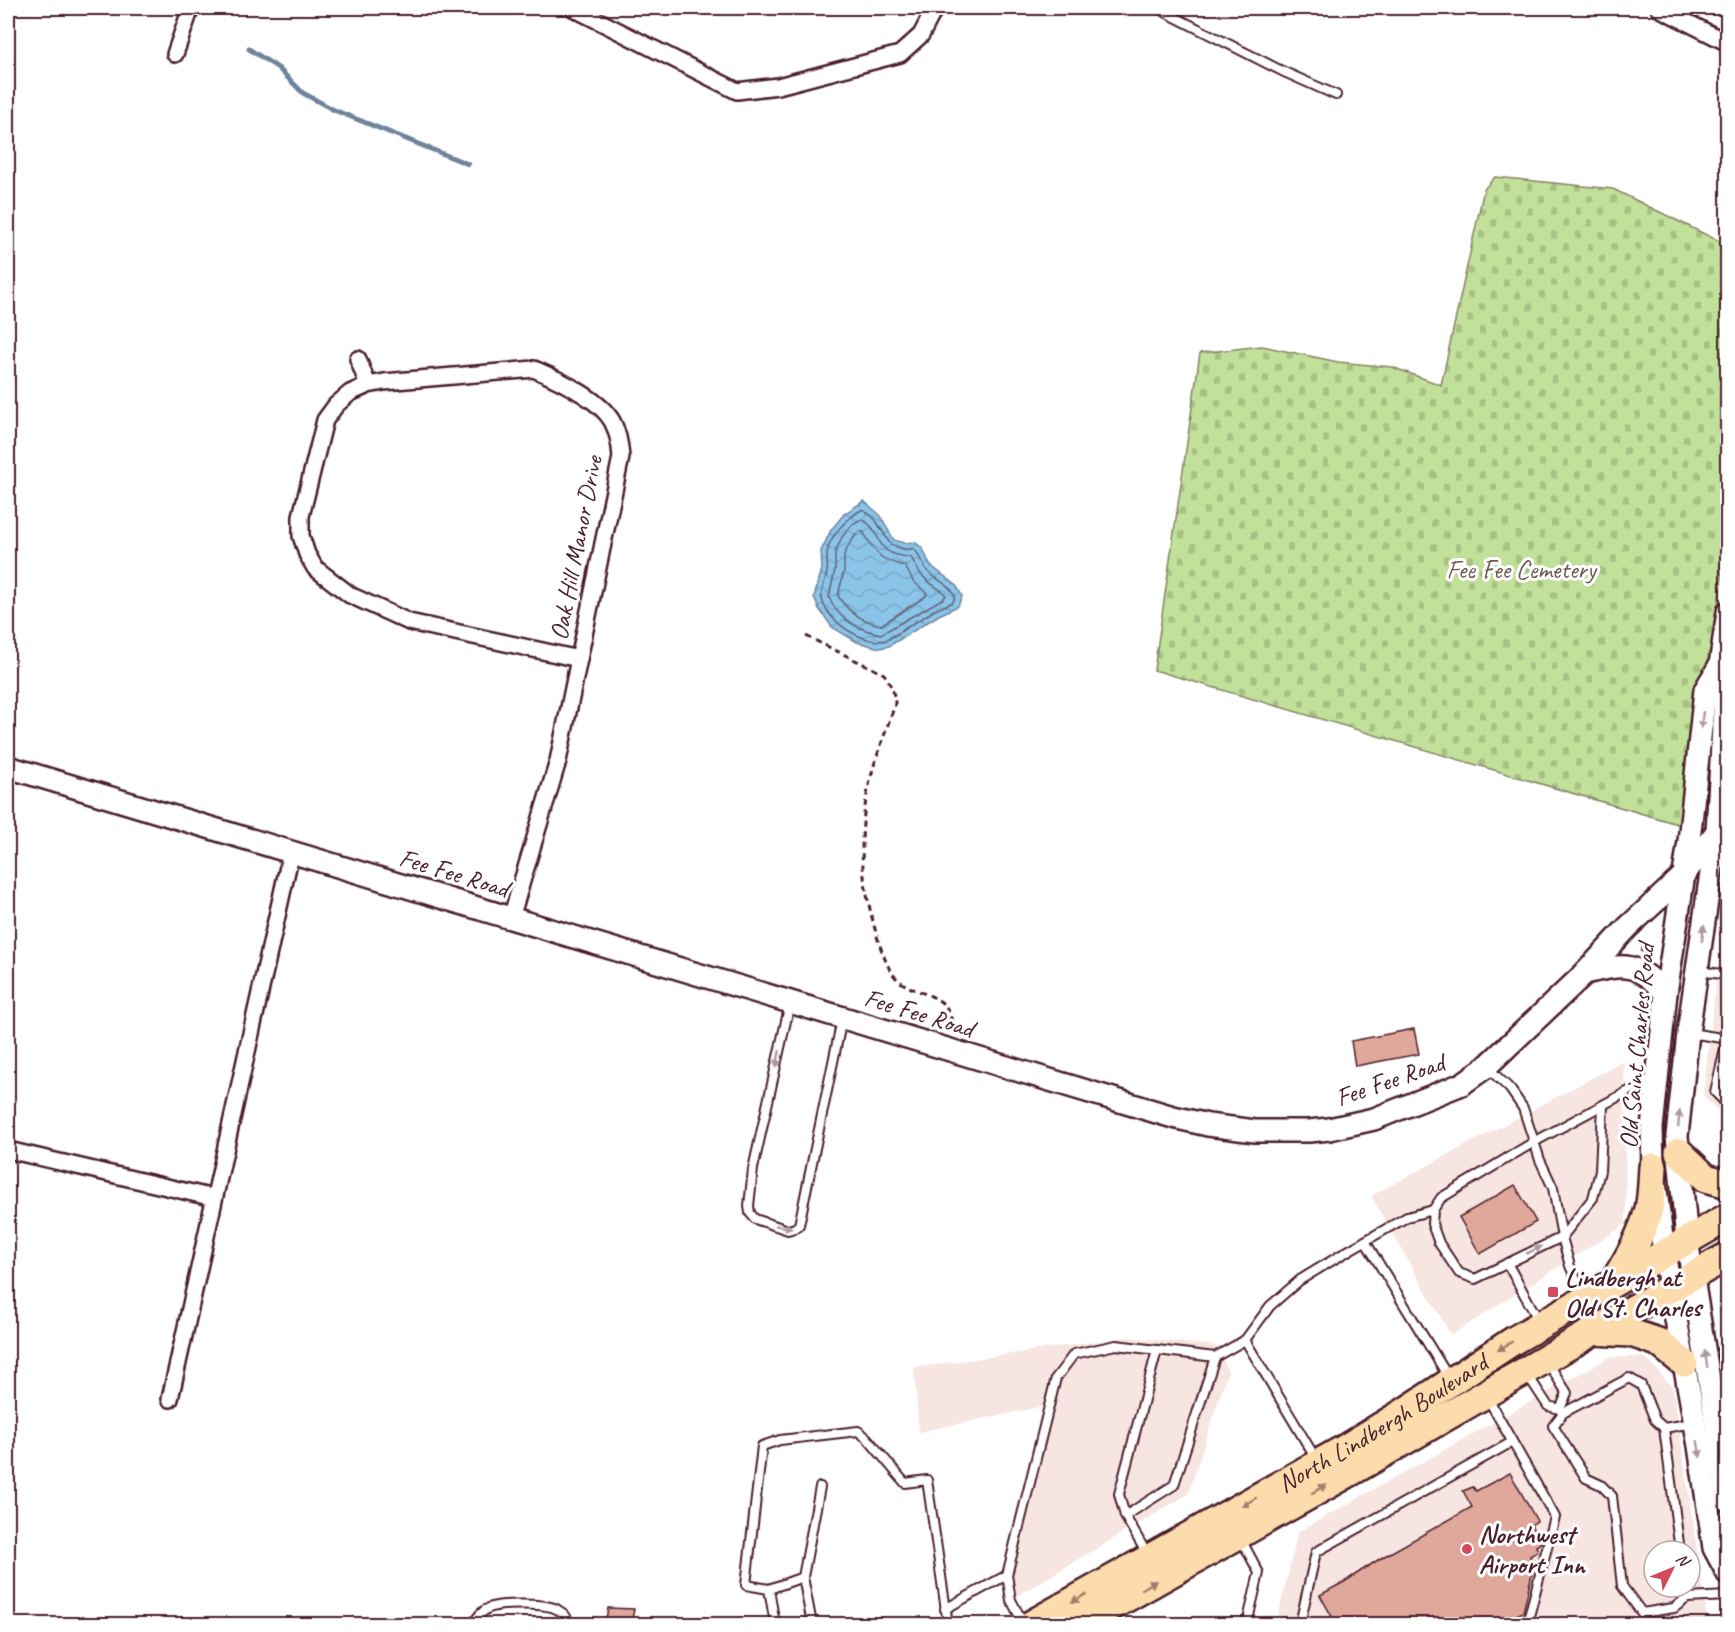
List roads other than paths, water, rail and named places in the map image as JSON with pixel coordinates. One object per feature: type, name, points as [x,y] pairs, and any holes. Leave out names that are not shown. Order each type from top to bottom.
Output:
[{"type":"highway","points":[[1678,1152],[1706,1179],[1728,1185]]},
{"type":"highway","points":[[1613,1283],[1635,1248],[1643,1228],[1649,1207],[1653,1167]]},
{"type":"highway","name":"North Lindbergh Boulevard","points":[[1032,1624],[1318,1463],[1403,1413],[1541,1324],[1728,1217]]},
{"type":"highway","name":"North Lindbergh Boulevard","points":[[1080,1624],[1728,1256]]},
{"type":"highway","points":[[1594,1331],[1631,1333],[1659,1342],[1684,1363]]},
{"type":"street","points":[[174,54],[191,8]]},
{"type":"street","points":[[573,8],[737,91],[778,86],[900,54],[921,35],[935,8]]},
{"type":"street","points":[[1659,8],[1728,43]]},
{"type":"street","points":[[358,359],[368,386]]},
{"type":"street","name":"Oak Hill Manor Drive","points":[[511,918],[558,761],[579,660],[621,457],[619,436],[610,418],[595,403],[551,376],[534,369],[384,382],[351,393],[336,405],[325,420],[301,516],[301,536],[315,568],[350,596],[409,622],[579,660]]},
{"type":"street","name":"Old Saint Charles Road","points":[[1728,612],[1720,665],[1725,693],[1722,827],[1688,1032],[1677,1136],[1687,1240],[1681,1282],[1684,1363],[1714,1548],[1728,1574]]},
{"type":"street","name":"Old Saint Charles Road","points":[[1720,665],[1705,690],[1689,841],[1666,993],[1652,1128],[1653,1167],[1664,1253],[1681,1282],[1728,1500]]},
{"type":"street","name":"Fee Fee Road","points":[[8,767],[1173,1117],[1208,1125],[1255,1131],[1329,1129],[1374,1119],[1462,1084],[1486,1067],[1585,973],[1628,927],[1684,875],[1722,827]]},
{"type":"street","points":[[170,1399],[291,853]]},
{"type":"street","points":[[1585,973],[1616,966],[1636,969],[1646,974],[1666,993]]},
{"type":"street","points":[[1663,1028],[1688,1032]]},
{"type":"street","points":[[8,1150],[214,1198]]},
{"type":"lane","points":[[1157,8],[1282,71],[1336,95]]},
{"type":"lane","points":[[1698,971],[1728,975]]},
{"type":"lane","points":[[790,1002],[753,1169],[749,1206],[750,1213],[755,1219],[788,1230],[799,1225],[843,1018]]},
{"type":"lane","points":[[1688,1032],[1727,1038],[1725,1066],[1715,1092],[1728,1105]]},
{"type":"lane","points":[[1486,1067],[1510,1089],[1523,1108],[1553,1188],[1570,1266],[1585,1298]]},
{"type":"lane","points":[[1603,1105],[1600,1171],[1593,1198],[1562,1237],[1475,1279],[1459,1274],[1439,1243],[1432,1224],[1433,1210],[1441,1198],[1534,1142],[1657,1076]]},
{"type":"lane","points":[[1024,1624],[1011,1600],[1007,1575],[1056,1378],[1074,1354],[1116,1345],[1215,1357],[1245,1340],[1270,1306],[1300,1280],[1407,1217],[1433,1210]]},
{"type":"lane","points":[[1365,1241],[1450,1381]]},
{"type":"lane","points":[[1507,1263],[1541,1324]]},
{"type":"lane","points":[[1245,1340],[1318,1463]]},
{"type":"lane","points":[[1150,1558],[1125,1516],[1119,1494],[1157,1350]]},
{"type":"lane","points":[[1125,1516],[1174,1485],[1215,1357]]},
{"type":"lane","points":[[1535,1364],[1567,1393],[1553,1426],[1586,1478],[1601,1485],[1612,1496],[1622,1586],[1642,1613],[1674,1608],[1686,1599]]},
{"type":"lane","points":[[1535,1364],[1548,1406],[1561,1411],[1629,1378],[1641,1385],[1655,1420],[1664,1428],[1678,1539]]},
{"type":"lane","points":[[1485,1394],[1555,1517],[1527,1624]]},
{"type":"lane","points":[[1664,1428],[1695,1423]]},
{"type":"lane","points":[[803,1577],[769,1589],[746,1585],[762,1446],[780,1440],[858,1431],[867,1438],[905,1483],[927,1480],[948,1624]]},
{"type":"lane","points":[[1300,1624],[1316,1552],[1512,1442]]},
{"type":"lane","points":[[812,1624],[803,1577],[820,1487]]},
{"type":"lane","points":[[1239,1535],[1259,1573],[1247,1624]]},
{"type":"lane","points":[[945,1609],[1007,1575]]},
{"type":"lane","points":[[769,1589],[775,1624]]},
{"type":"lane","points":[[1702,1597],[1728,1596]]},
{"type":"lane","points":[[473,1624],[489,1607],[544,1605],[557,1609],[568,1619],[569,1624]]},
{"type":"water","points":[[864,501],[880,515],[894,540],[905,543],[915,542],[923,549],[930,565],[956,585],[962,596],[958,606],[889,646],[880,648],[857,642],[832,627],[819,609],[814,597],[822,569],[821,551],[831,530],[844,514]]},
{"type":"waterway","points":[[249,49],[278,68],[303,93],[334,110],[468,164]]},
{"type":"place","name":"Lindbergh at Old St. Charles","points":[[1553,1292]]},
{"type":"place","name":"Northwest Airport Inn","points":[[1467,1549]]},
{"type":"park label","name":"Fee Fee Cemetery","points":[[1521,569]]}]
